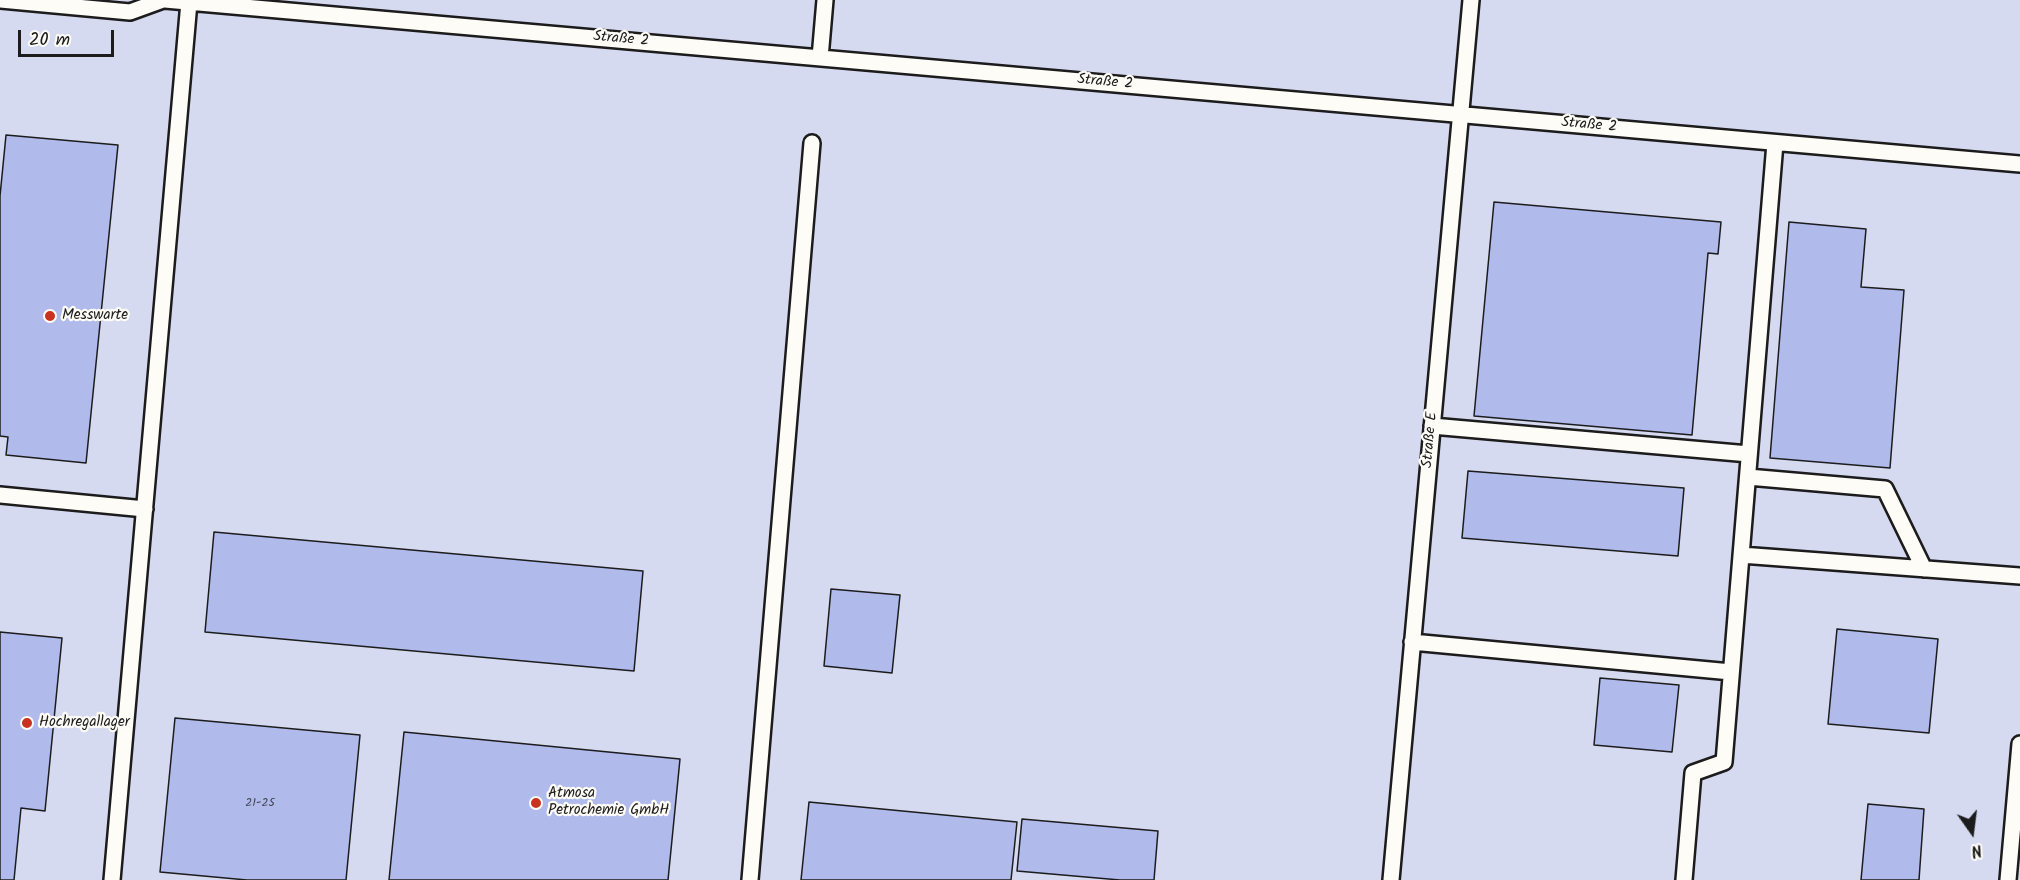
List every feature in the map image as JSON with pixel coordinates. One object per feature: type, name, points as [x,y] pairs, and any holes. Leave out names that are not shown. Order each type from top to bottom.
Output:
[{"type":"lane","points":[[0,0],[130,12],[164,0]]},
{"type":"lane","name":"Straße 2","points":[[164,0],[263,4],[820,58],[2020,164]]},
{"type":"lane","points":[[820,58],[825,0]]},
{"type":"lane","name":"Straße E","points":[[1391,880],[1471,0]]},
{"type":"lane","points":[[112,880],[189,2]]},
{"type":"lane","points":[[750,880],[812,143]]},
{"type":"lane","points":[[1684,880],[1694,773],[1724,762],[1775,143]]},
{"type":"lane","points":[[1432,426],[1749,454]]},
{"type":"lane","points":[[1748,477],[1885,489],[1924,569]]},
{"type":"lane","points":[[0,495],[145,509]]},
{"type":"lane","points":[[1741,555],[2020,576]]},
{"type":"lane","points":[[1412,642],[1731,672]]},
{"type":"lane","points":[[2008,880],[2020,744]]},
{"type":"shaded area","points":[[0,0],[2020,0],[2020,880],[0,880]]},
{"type":"building","name":"Messwarte","points":[[6,135],[118,145],[86,463],[6,455],[8,437],[0,436],[0,196]]},
{"type":"building","points":[[1494,202],[1721,222],[1718,254],[1708,253],[1692,435],[1474,416]]},
{"type":"building","points":[[1789,222],[1866,229],[1861,287],[1904,290],[1890,468],[1770,458]]},
{"type":"building","points":[[1468,471],[1684,488],[1678,556],[1462,538]]},
{"type":"building","points":[[214,532],[643,571],[634,671],[205,632]]},
{"type":"building","points":[[831,589],[900,595],[892,673],[824,666]]},
{"type":"building","points":[[1837,629],[1938,639],[1929,733],[1828,724]]},
{"type":"building","name":"Hochregallager","points":[[0,632],[62,638],[45,811],[21,808],[14,880],[0,880]]},
{"type":"building","points":[[1600,678],[1679,685],[1672,752],[1594,745]]},
{"type":"building","points":[[175,718],[360,735],[346,880],[247,880],[160,872]]},
{"type":"building","name":"Atmosa Petrochemie GmbH","points":[[404,732],[680,759],[668,880],[389,880]]},
{"type":"building","points":[[809,802],[1017,822],[1011,880],[801,880]]},
{"type":"building","points":[[1868,804],[1924,809],[1919,880],[1861,880]]},
{"type":"building","points":[[1022,819],[1158,831],[1154,880],[1120,880],[1017,871]]},
{"type":"place","name":"Messwarte","points":[[50,316]]},
{"type":"place","name":"Hochregallager","points":[[27,723]]},
{"type":"place","name":"Atmosa Petrochemie GmbH","points":[[536,803]]}]
